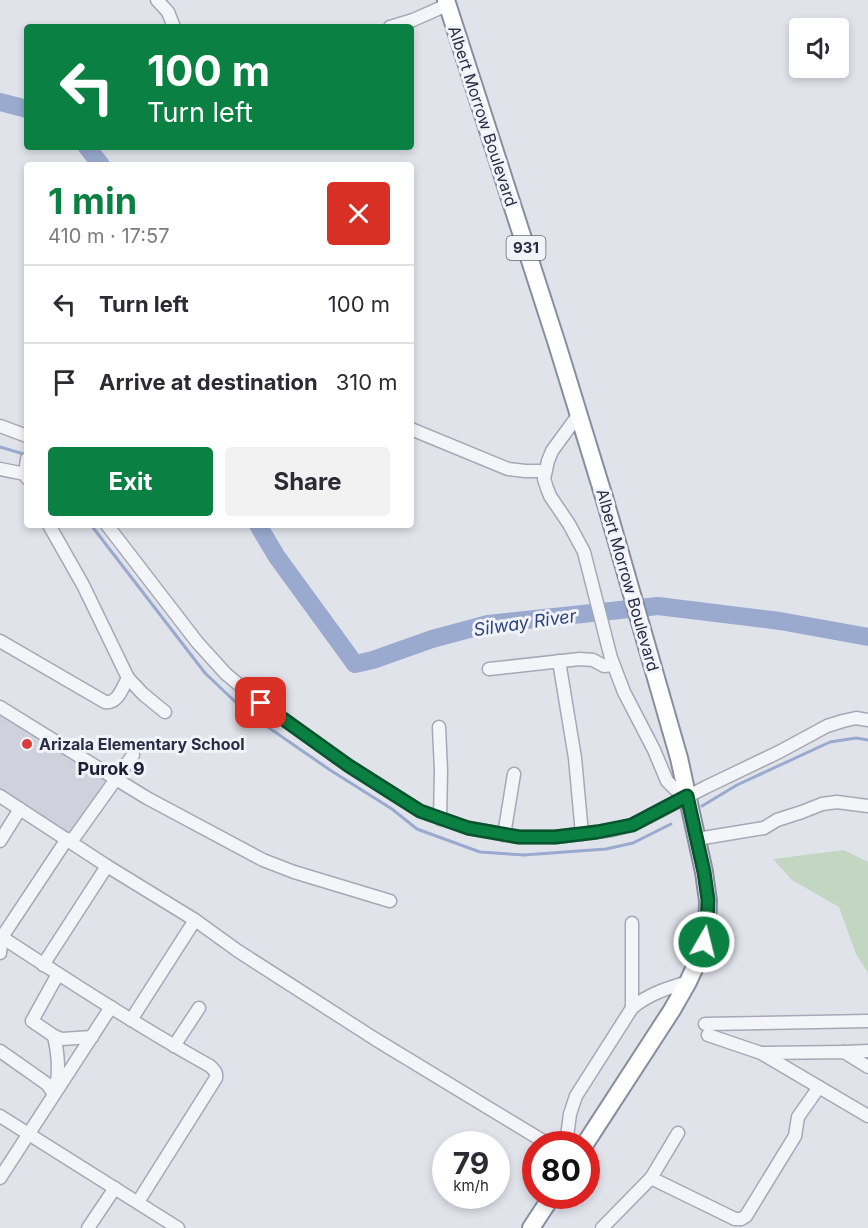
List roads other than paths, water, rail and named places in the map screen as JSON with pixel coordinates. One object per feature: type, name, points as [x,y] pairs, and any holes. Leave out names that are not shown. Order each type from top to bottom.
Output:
[{"type":"highway","name":"Albert Morrow Boulevard","points":[[447,3],[604,497],[679,758],[708,900],[707,929],[700,956],[688,982],[593,1131]]},
{"type":"highway","points":[[531,1228],[543,1209]]},
{"type":"street","points":[[157,0],[168,12],[173,24]]},
{"type":"street","points":[[400,24],[447,3]]},
{"type":"street","points":[[579,414],[552,451],[544,479],[550,496],[579,541],[588,564],[612,661],[624,692],[667,781],[675,789],[687,794]]},
{"type":"street","points":[[0,426],[24,435]]},
{"type":"street","points":[[414,430],[508,469],[545,471]]},
{"type":"street","points":[[0,468],[24,475]]},
{"type":"street","points":[[51,528],[83,585],[128,678],[165,712]]},
{"type":"street","points":[[109,528],[197,642],[226,674],[261,703],[349,766],[420,811],[468,828],[519,837],[555,837],[612,830],[632,825],[687,794],[779,752],[827,726],[856,718],[868,720]]},
{"type":"street","points":[[0,641],[105,702],[115,701],[128,678]]},
{"type":"street","points":[[489,669],[589,659],[601,665],[612,661]]},
{"type":"street","points":[[559,661],[574,758],[582,834]]},
{"type":"street","points":[[0,707],[147,798],[263,860],[294,872],[390,901]]},
{"type":"street","points":[[439,727],[440,819]]},
{"type":"street","points":[[0,953],[1,936],[133,756]]},
{"type":"street","points":[[504,835],[514,774]]},
{"type":"street","points":[[0,796],[385,1045],[527,1131]]},
{"type":"street","points":[[697,839],[764,828],[777,820],[822,804],[837,802],[868,806]]},
{"type":"street","points":[[0,841],[20,809]]},
{"type":"street","points":[[44,965],[107,866]]},
{"type":"street","points":[[131,1020],[195,920]]},
{"type":"street","points":[[632,923],[632,1008]]},
{"type":"street","points":[[1,936],[131,1020],[215,1070],[216,1078],[138,1202]]},
{"type":"street","points":[[58,974],[32,1021],[62,1039],[92,1036]]},
{"type":"street","points":[[568,1131],[576,1096],[632,1008],[641,1000],[688,982]]},
{"type":"street","points":[[0,1178],[111,1007]]},
{"type":"street","points":[[174,1046],[199,1008]]},
{"type":"street","points":[[868,1021],[706,1030],[761,1053],[868,1116]]},
{"type":"street","points":[[54,1036],[58,1053],[58,1075],[54,1094]]},
{"type":"street","points":[[0,1051],[47,1084],[54,1094]]},
{"type":"street","points":[[761,1053],[864,1051],[866,1066]]},
{"type":"street","points":[[843,1052],[866,1066]]},
{"type":"street","points":[[651,1178],[735,1219],[741,1219],[746,1216],[795,1136],[798,1117],[819,1087]]},
{"type":"street","points":[[0,1116],[178,1228]]},
{"type":"street","points":[[602,1228],[651,1178],[678,1133]]},
{"type":"street","points":[[88,1228],[115,1188]]},
{"type":"waterway","name":"Silway River","points":[[0,102],[24,108]]},
{"type":"waterway","name":"Silway River","points":[[89,150],[99,162]]},
{"type":"waterway","points":[[0,447],[24,454]]},
{"type":"waterway","points":[[93,528],[205,673],[246,712],[330,770],[392,809],[417,829],[480,852],[524,855],[606,849],[633,843],[671,824]]},
{"type":"waterway","name":"Silway River","points":[[260,528],[277,557],[355,664],[488,624],[658,606],[780,621],[868,637]]},
{"type":"waterway","points":[[702,806],[737,785],[830,742],[856,738],[868,740]]},
{"type":"place","name":"Arizala Elementary School","points":[[27,744]]},
{"type":"district","name":"Purok 9","points":[[111,769]]}]
